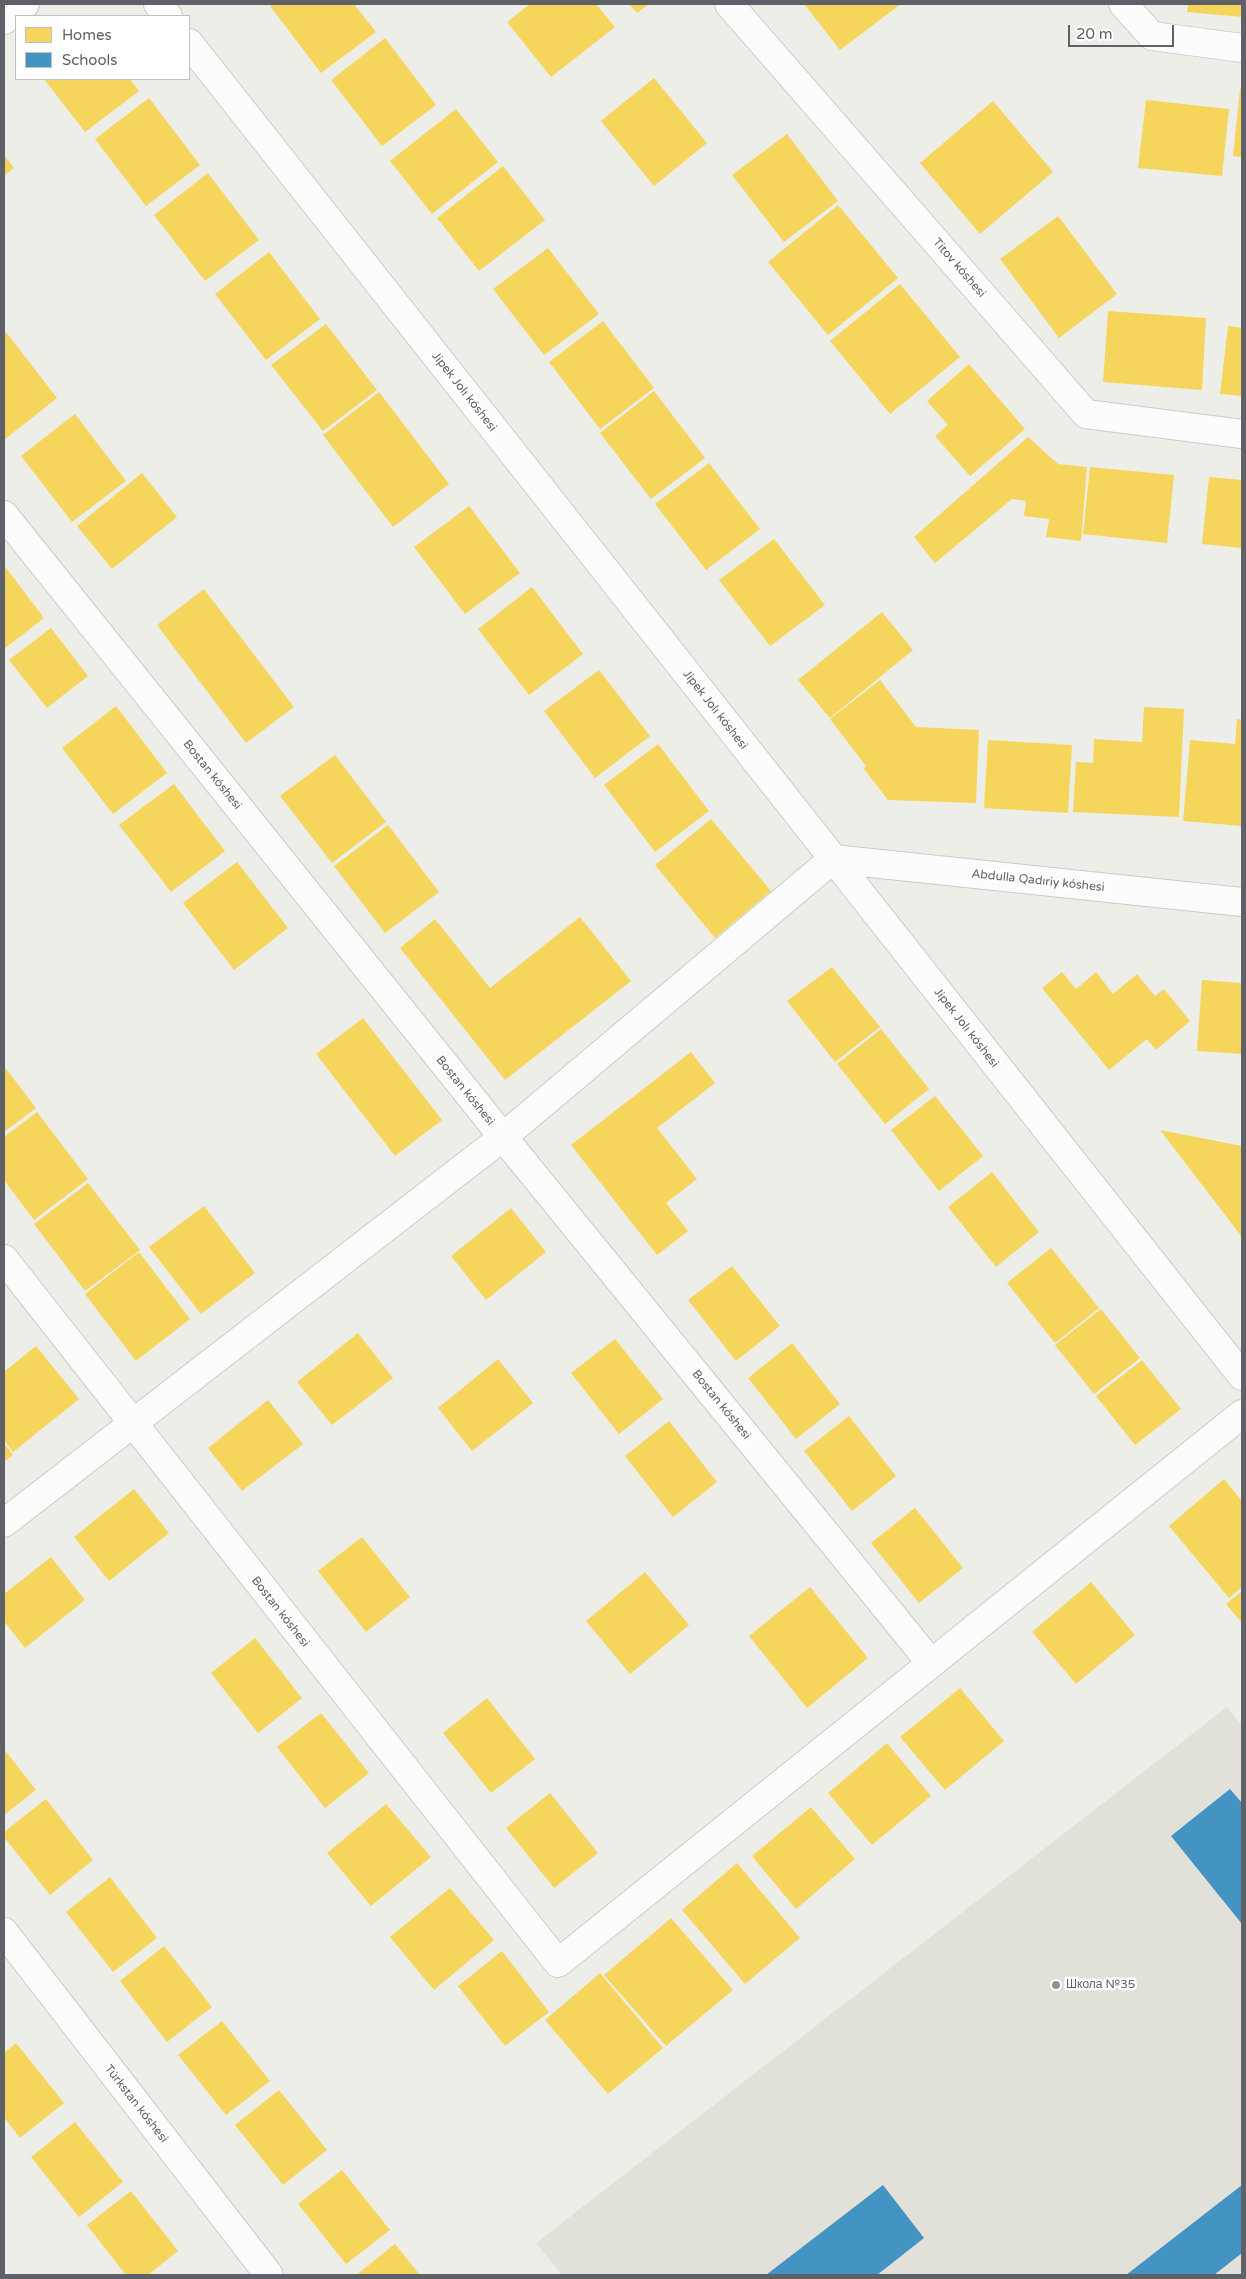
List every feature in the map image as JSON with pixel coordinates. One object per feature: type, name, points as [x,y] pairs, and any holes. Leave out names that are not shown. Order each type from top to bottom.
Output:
[{"type":"street","points":[[4,20],[25,4]]},
{"type":"street","points":[[158,4],[167,15]]},
{"type":"street","name":"Titov kóshesi","points":[[729,4],[1086,414],[1242,434]]},
{"type":"street","points":[[1123,4],[1152,36],[1242,48]]},
{"type":"street","name":"Jipek Jolı kóshesi","points":[[190,44],[1242,1376]]},
{"type":"street","name":"Bostan kóshesi","points":[[4,515],[502,1137],[931,1663],[558,1963],[4,1259]]},
{"type":"street","points":[[4,1523],[502,1137],[833,859]]},
{"type":"street","name":"Abdulla Qadıriy kóshesi","points":[[833,859],[1242,902]]},
{"type":"street","points":[[931,1663],[1242,1414]]},
{"type":"street","name":"Túrkstan kóshesi","points":[[4,1932],[269,2275]]},
{"type":"shaded area","name":"Школа №35","points":[[1227,1707],[1242,1726],[1242,2275],[562,2275],[536,2243]]},
{"type":"building: Homes","points":[[274,4],[354,4],[376,32],[321,73],[270,6]]},
{"type":"building: Homes","points":[[530,4],[596,4],[615,27],[551,77],[507,22]]},
{"type":"building: Homes","points":[[629,4],[649,4],[637,13]]},
{"type":"building: Homes","points":[[804,4],[901,4],[840,50]]},
{"type":"building: Homes","points":[[1188,4],[1242,4],[1242,17],[1187,12]]},
{"type":"building: Homes","points":[[385,38],[436,105],[382,146],[331,80]]},
{"type":"building: Homes","points":[[654,78],[707,143],[654,186],[601,121]]},
{"type":"building: Homes","points":[[45,80],[131,80],[139,91],[85,132]]},
{"type":"building: Homes","points":[[1240,89],[1242,89],[1242,157],[1233,156]]},
{"type":"building: Homes","points":[[149,98],[200,165],[146,206],[95,139]]},
{"type":"building: Homes","points":[[1146,100],[1229,109],[1222,176],[1138,168]]},
{"type":"building: Homes","points":[[993,101],[1053,172],[980,234],[920,163]]},
{"type":"building: Homes","points":[[456,109],[498,162],[432,214],[390,161]]},
{"type":"building: Homes","points":[[787,134],[838,201],[784,242],[732,175]]},
{"type":"building: Homes","points":[[4,155],[14,168],[4,176]]},
{"type":"building: Homes","points":[[503,166],[545,220],[479,271],[437,218]]},
{"type":"building: Homes","points":[[208,173],[259,240],[205,281],[154,215]]},
{"type":"building: Homes","points":[[838,205],[898,278],[828,335],[768,262]]},
{"type":"building: Homes","points":[[1058,216],[1117,294],[1059,338],[1000,259]]},
{"type":"building: Homes","points":[[548,248],[599,314],[544,355],[493,289]]},
{"type":"building: Homes","points":[[269,252],[320,319],[266,360],[215,294]]},
{"type":"building: Homes","points":[[900,284],[960,357],[890,414],[830,341]]},
{"type":"building: Homes","points":[[1108,311],[1206,318],[1202,390],[1103,382]]},
{"type":"building: Homes","points":[[603,321],[654,388],[600,429],[549,362]]},
{"type":"building: Homes","points":[[326,324],[377,390],[323,431],[271,365]]},
{"type":"building: Homes","points":[[1228,326],[1242,328],[1242,396],[1220,394]]},
{"type":"building: Homes","points":[[6,332],[57,398],[4,440],[4,334]]},
{"type":"building: Homes","points":[[969,364],[1025,429],[970,476],[935,436],[948,425],[927,401]]},
{"type":"building: Homes","points":[[654,391],[705,458],[651,499],[600,433]]},
{"type":"building: Homes","points":[[379,392],[449,484],[393,527],[323,435]]},
{"type":"building: Homes","points":[[75,414],[126,481],[72,522],[21,456]]},
{"type":"building: Homes","points":[[1028,437],[1058,464],[1087,467],[1081,541],[1046,537],[1049,519],[1024,516],[1026,501],[1012,499],[935,563],[914,537]]},
{"type":"building: Homes","points":[[709,463],[760,529],[706,570],[655,504]]},
{"type":"building: Homes","points":[[1090,467],[1174,475],[1167,543],[1083,534]]},
{"type":"building: Homes","points":[[142,473],[177,517],[112,569],[77,526]]},
{"type":"building: Homes","points":[[1209,477],[1242,480],[1242,548],[1202,544]]},
{"type":"building: Homes","points":[[469,506],[520,573],[465,614],[414,547]]},
{"type":"building: Homes","points":[[774,539],[825,605],[770,646],[719,580]]},
{"type":"building: Homes","points":[[4,565],[44,618],[4,649]]},
{"type":"building: Homes","points":[[532,587],[583,654],[529,695],[478,629]]},
{"type":"building: Homes","points":[[204,589],[294,707],[246,743],[157,625]]},
{"type":"building: Homes","points":[[882,612],[913,650],[830,718],[798,680]]},
{"type":"building: Homes","points":[[51,628],[88,676],[47,708],[9,660]]},
{"type":"building: Homes","points":[[599,670],[650,736],[595,778],[544,711]]},
{"type":"building: Homes","points":[[880,680],[916,727],[979,730],[976,803],[888,800],[864,769],[866,766],[830,719]]},
{"type":"building: Homes","points":[[116,706],[167,773],[113,814],[62,748]]},
{"type":"building: Homes","points":[[1144,707],[1184,709],[1179,817],[1073,812],[1076,762],[1093,763],[1094,739],[1142,742]]},
{"type":"building: Homes","points":[[1237,719],[1242,720],[1242,826],[1183,821],[1190,740],[1235,744]]},
{"type":"building: Homes","points":[[988,740],[1072,745],[1068,813],[984,808]]},
{"type":"building: Homes","points":[[658,744],[709,811],[655,852],[604,785]]},
{"type":"building: Homes","points":[[335,755],[386,822],[332,863],[280,796]]},
{"type":"building: Homes","points":[[174,784],[225,851],[171,892],[119,825]]},
{"type":"building: Homes","points":[[711,819],[771,891],[715,938],[655,865]]},
{"type":"building: Homes","points":[[388,825],[439,892],[385,933],[334,866]]},
{"type":"building: Homes","points":[[237,862],[288,928],[234,970],[183,903]]},
{"type":"building: Homes","points":[[580,917],[631,981],[505,1080],[400,948],[435,919],[490,988]]},
{"type":"building: Homes","points":[[832,967],[880,1027],[835,1062],[787,1001]]},
{"type":"building: Homes","points":[[1062,972],[1076,989],[1096,972],[1113,994],[1137,974],[1155,996],[1164,989],[1190,1021],[1156,1050],[1147,1039],[1109,1070],[1042,988]]},
{"type":"building: Homes","points":[[1202,980],[1242,983],[1242,1054],[1197,1051]]},
{"type":"building: Homes","points":[[363,1018],[442,1120],[395,1156],[316,1054]]},
{"type":"building: Homes","points":[[881,1029],[929,1089],[885,1124],[837,1064]]},
{"type":"building: Homes","points":[[691,1052],[715,1083],[657,1128],[697,1179],[666,1203],[688,1231],[657,1255],[571,1145]]},
{"type":"building: Homes","points":[[4,1066],[36,1108],[4,1132]]},
{"type":"building: Homes","points":[[935,1096],[983,1156],[939,1191],[891,1130]]},
{"type":"building: Homes","points":[[37,1112],[88,1179],[34,1220],[4,1180],[4,1137]]},
{"type":"building: Homes","points":[[1160,1130],[1242,1146],[1242,1237]]},
{"type":"building: Homes","points":[[992,1172],[1039,1232],[996,1267],[948,1207]]},
{"type":"building: Homes","points":[[88,1183],[140,1250],[85,1291],[34,1224]]},
{"type":"building: Homes","points":[[204,1206],[255,1273],[201,1314],[149,1247]]},
{"type":"building: Homes","points":[[511,1208],[546,1252],[486,1300],[451,1256]]},
{"type":"building: Homes","points":[[1051,1248],[1099,1308],[1055,1343],[1007,1283]]},
{"type":"building: Homes","points":[[139,1252],[190,1319],[136,1361],[85,1294]]},
{"type":"building: Homes","points":[[732,1266],[780,1326],[736,1361],[688,1300]]},
{"type":"building: Homes","points":[[1101,1309],[1140,1358],[1094,1394],[1055,1345]]},
{"type":"building: Homes","points":[[358,1333],[393,1378],[332,1425],[297,1382]]},
{"type":"building: Homes","points":[[615,1339],[663,1399],[619,1434],[571,1373]]},
{"type":"building: Homes","points":[[792,1343],[840,1404],[796,1439],[748,1378]]},
{"type":"building: Homes","points":[[36,1346],[79,1399],[13,1452],[4,1440],[4,1372]]},
{"type":"building: Homes","points":[[498,1359],[533,1403],[472,1451],[438,1408]]},
{"type":"building: Homes","points":[[1142,1360],[1181,1409],[1135,1445],[1096,1396]]},
{"type":"building: Homes","points":[[268,1400],[303,1444],[242,1491],[208,1448]]},
{"type":"building: Homes","points":[[849,1416],[896,1476],[852,1511],[804,1451]]},
{"type":"building: Homes","points":[[669,1421],[717,1482],[673,1517],[625,1456]]},
{"type":"building: Homes","points":[[4,1443],[13,1455],[4,1462]]},
{"type":"building: Homes","points":[[1224,1479],[1242,1501],[1242,1587],[1229,1598],[1169,1526]]},
{"type":"building: Homes","points":[[134,1489],[169,1533],[109,1581],[74,1537]]},
{"type":"building: Homes","points":[[915,1508],[963,1568],[919,1603],[871,1543]]},
{"type":"building: Homes","points":[[362,1537],[410,1597],[366,1632],[318,1571]]},
{"type":"building: Homes","points":[[51,1557],[85,1600],[25,1648],[4,1621],[4,1594]]},
{"type":"building: Homes","points":[[645,1572],[689,1625],[630,1674],[586,1621]]},
{"type":"building: Homes","points":[[1091,1582],[1135,1635],[1076,1684],[1032,1632]]},
{"type":"building: Homes","points":[[810,1587],[868,1658],[807,1708],[749,1636]]},
{"type":"building: Homes","points":[[1242,1591],[1242,1623],[1226,1604]]},
{"type":"building: Homes","points":[[255,1638],[302,1698],[258,1733],[211,1673]]},
{"type":"building: Homes","points":[[960,1688],[1004,1741],[945,1790],[900,1737]]},
{"type":"building: Homes","points":[[487,1698],[535,1759],[491,1793],[443,1733]]},
{"type":"building: Homes","points":[[321,1713],[369,1773],[325,1808],[277,1747]]},
{"type":"building: Homes","points":[[887,1743],[931,1796],[872,1845],[828,1793]]},
{"type":"building: Homes","points":[[4,1749],[36,1790],[4,1815]]},
{"type":"building: Homes","points":[[550,1793],[598,1853],[554,1888],[506,1828]]},
{"type":"building: Homes","points":[[46,1799],[93,1860],[50,1895],[4,1837],[4,1832]]},
{"type":"building: Homes","points":[[386,1804],[431,1857],[371,1906],[327,1853]]},
{"type":"building: Homes","points":[[811,1807],[855,1859],[796,1909],[752,1856]]},
{"type":"building: Homes","points":[[737,1863],[800,1938],[745,1984],[682,1910]]},
{"type":"building: Homes","points":[[110,1877],[157,1938],[113,1972],[66,1912]]},
{"type":"building: Homes","points":[[450,1888],[494,1940],[434,1990],[390,1937]]},
{"type":"building: Homes","points":[[671,1918],[733,1990],[666,2046],[604,1975]]},
{"type":"building: Homes","points":[[164,1946],[212,2007],[167,2042],[120,1981]]},
{"type":"building: Homes","points":[[502,1951],[549,2012],[505,2046],[458,1986]]},
{"type":"building: Homes","points":[[600,1973],[663,2048],[608,2094],[545,2020]]},
{"type":"building: Homes","points":[[222,2021],[270,2081],[226,2115],[178,2055]]},
{"type":"building: Homes","points":[[16,2043],[64,2103],[20,2138],[4,2117],[4,2053]]},
{"type":"building: Homes","points":[[279,2090],[327,2150],[283,2185],[235,2125]]},
{"type":"building: Homes","points":[[75,2122],[123,2182],[79,2217],[31,2157]]},
{"type":"building: Homes","points":[[342,2170],[390,2230],[346,2264],[298,2204]]},
{"type":"building: Homes","points":[[131,2191],[178,2251],[148,2275],[126,2275],[87,2225]]},
{"type":"building: Homes","points":[[395,2244],[420,2275],[356,2275]]},
{"type":"building: Schools","points":[[1230,1789],[1242,1803],[1242,1924],[1171,1836]]},
{"type":"building: Schools","points":[[883,2185],[924,2238],[877,2275],[766,2275]]},
{"type":"building: Schools","points":[[1242,2185],[1242,2253],[1214,2275],[1126,2275]]},
{"type":"place","name":"Школа №35","points":[[1056,1985]]}]
